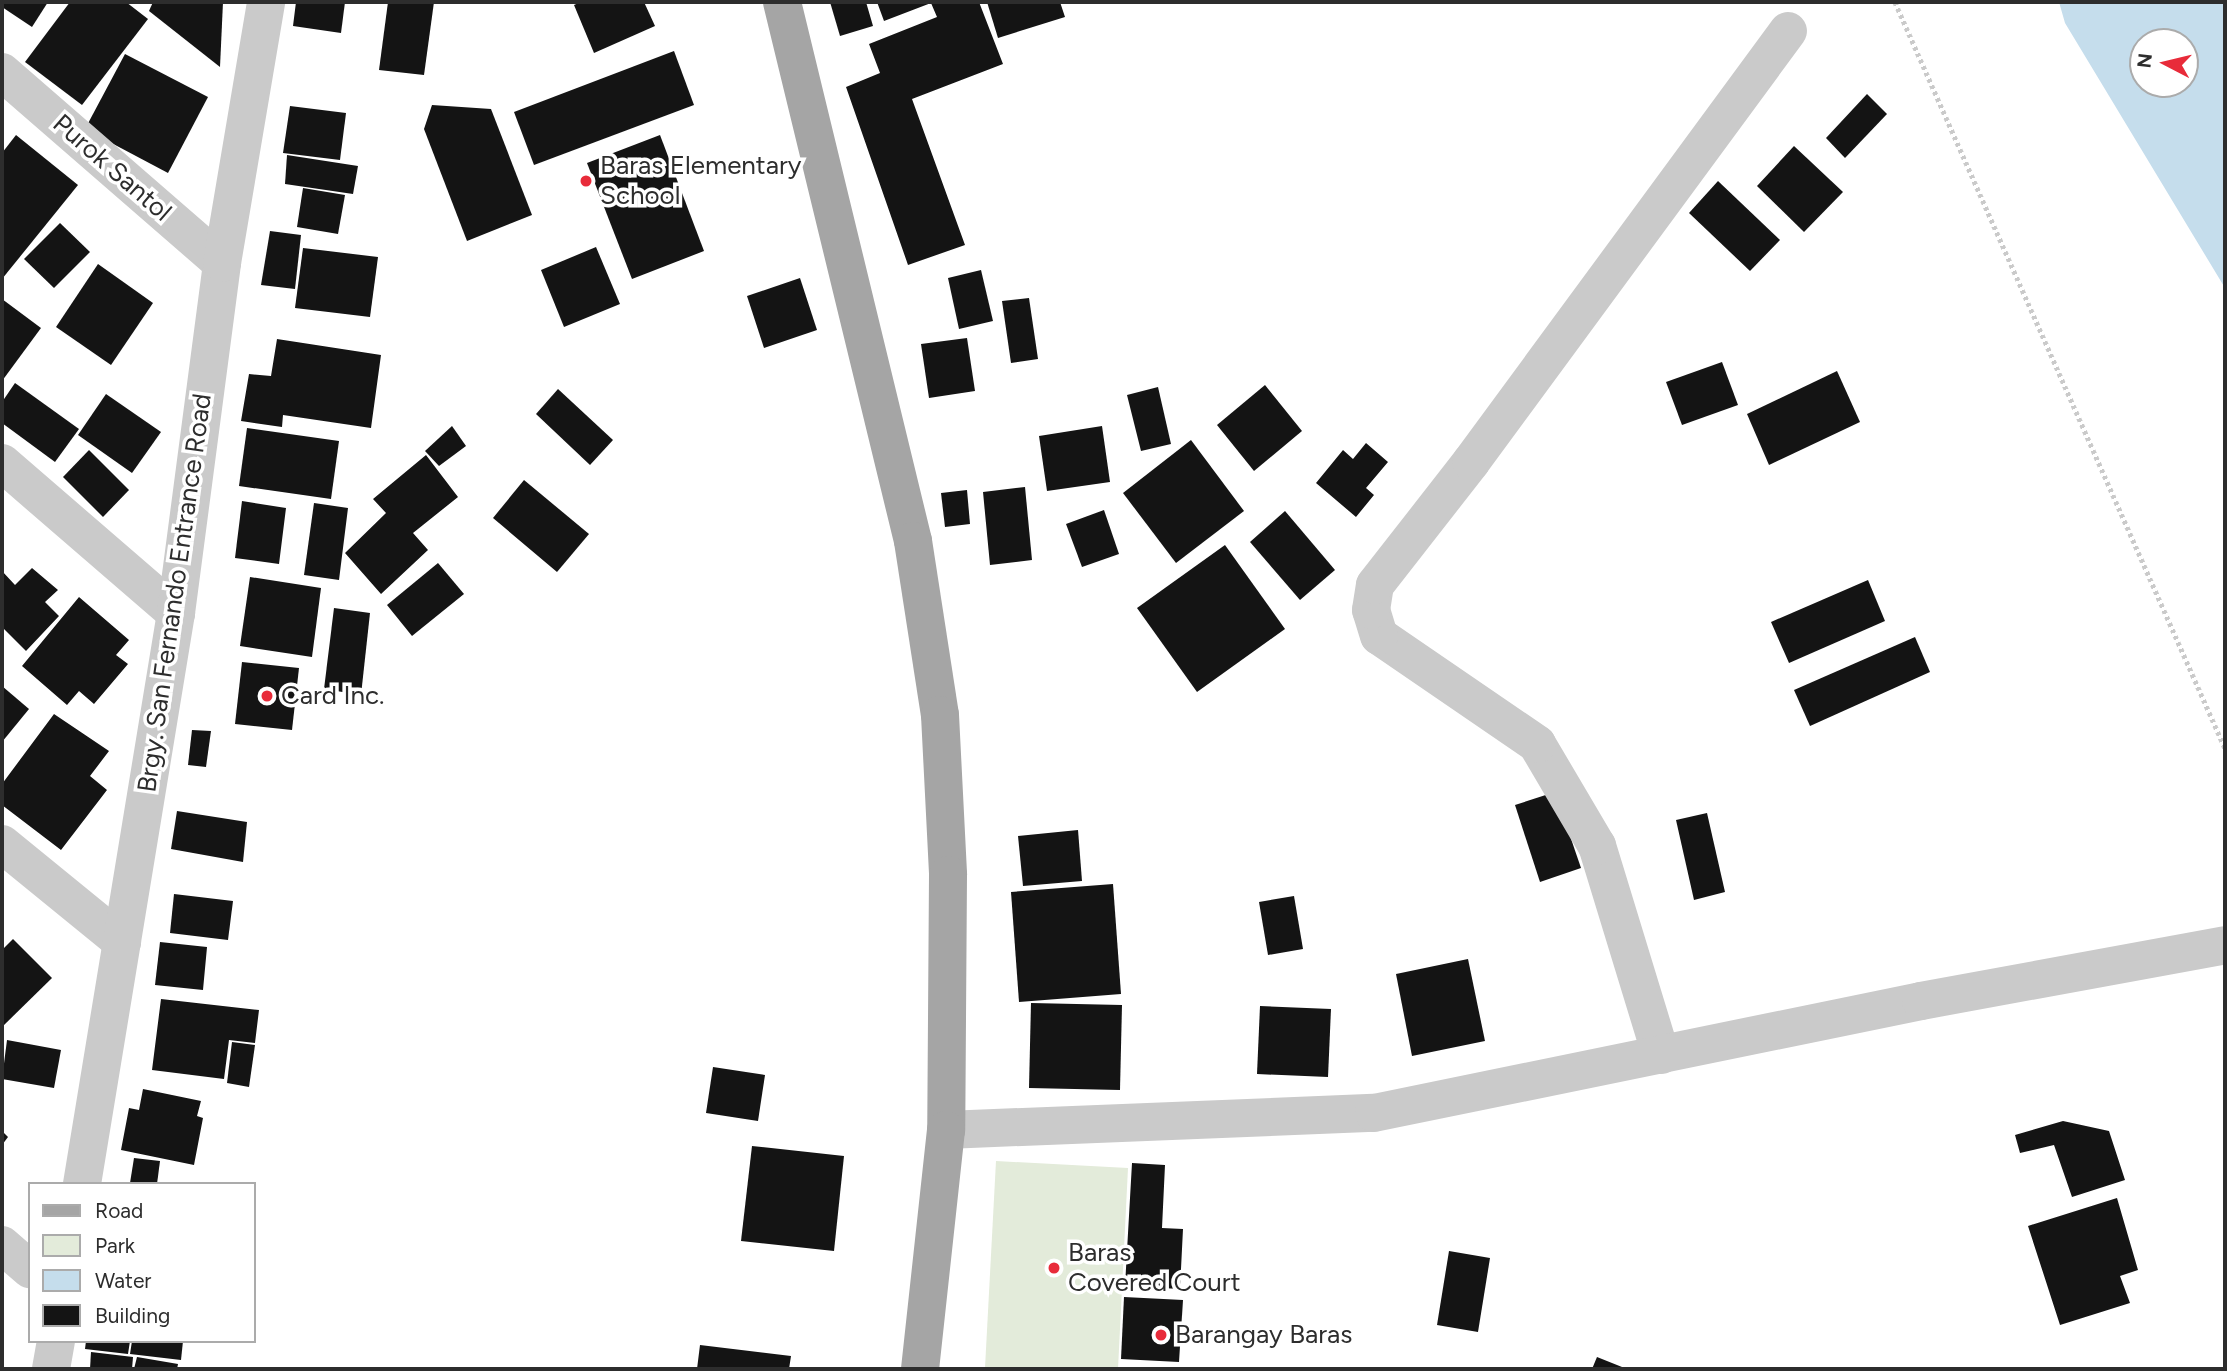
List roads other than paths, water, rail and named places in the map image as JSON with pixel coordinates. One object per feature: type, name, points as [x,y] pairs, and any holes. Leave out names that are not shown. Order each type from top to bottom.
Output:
[{"type":"main road","points":[[782,2],[913,541],[940,715],[948,875],[946,1130],[920,1369]]},
{"type":"street","name":"Brgy. San Fernando Entrance Road","points":[[82,1182],[176,613],[222,263],[266,2]]},
{"type":"street","points":[[1661,1055],[1597,846],[1537,744],[1379,636],[1371,610],[1375,585],[1471,462],[1788,32]]},
{"type":"street","name":"Purok Santol","points":[[2,72],[222,263]]},
{"type":"street","points":[[2,463],[176,613]]},
{"type":"street","points":[[2,844],[122,942]]},
{"type":"street","points":[[946,1130],[1374,1113],[2225,945]]},
{"type":"street","points":[[2,1245],[28,1267]]},
{"type":"street","points":[[51,1369],[56,1343]]},
{"type":"water","points":[[2059,2],[2225,2],[2225,288],[2065,23]]},
{"type":"place","name":"Baras Elementary School","points":[[586,181]]},
{"type":"place","name":"Card Inc.","points":[[267,696]]},
{"type":"place","name":"Baras Covered Court","points":[[1054,1268]]},
{"type":"place","name":"Barangay Baras","points":[[1161,1335]]}]
